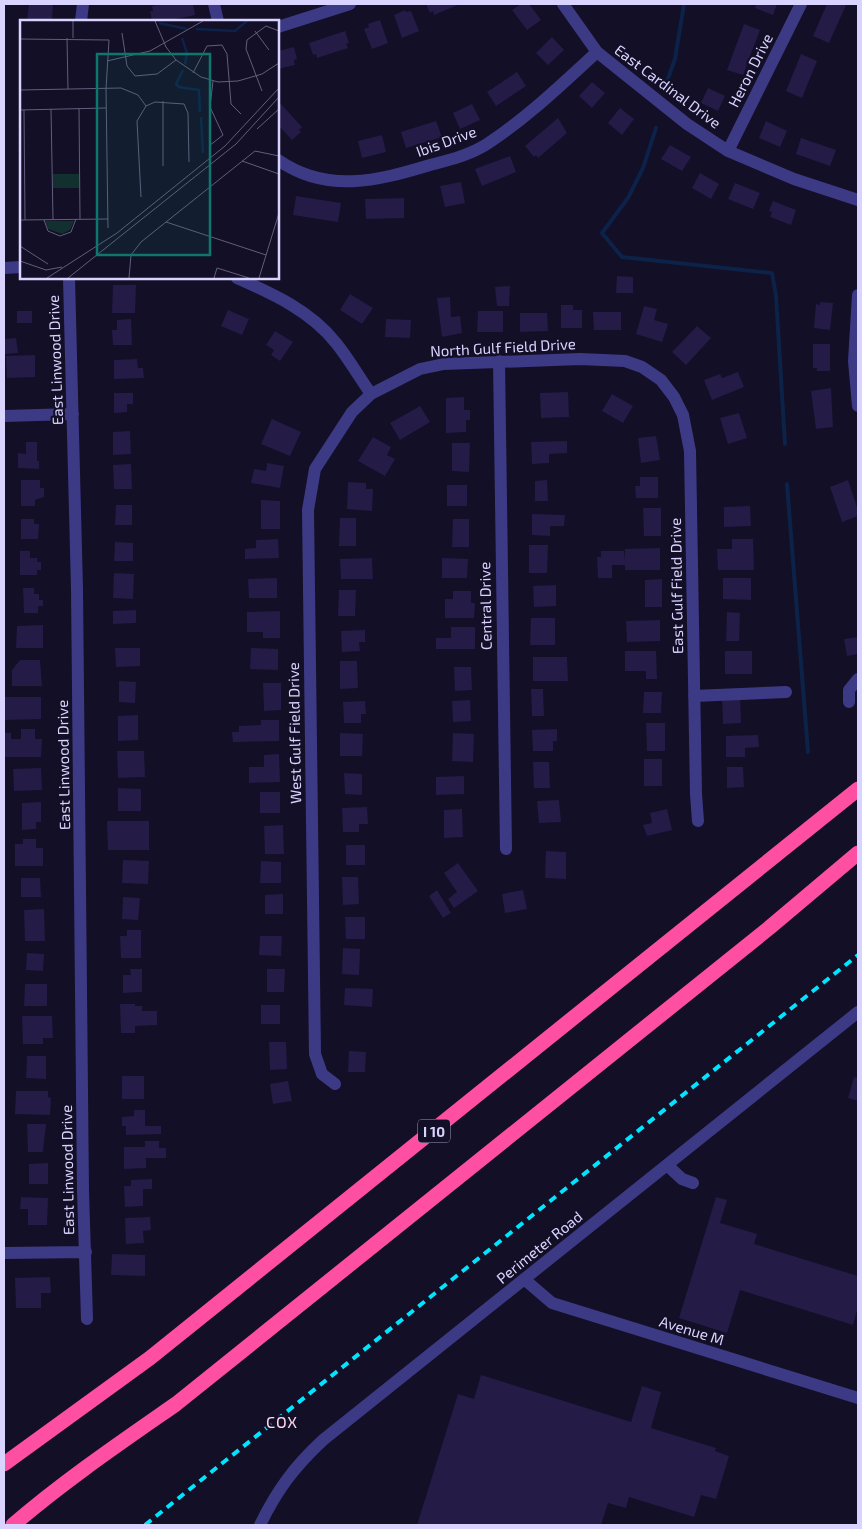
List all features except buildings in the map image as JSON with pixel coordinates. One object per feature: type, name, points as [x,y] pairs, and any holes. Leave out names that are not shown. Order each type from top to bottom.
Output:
[{"type":"highway","name":"I 10","points":[[4,1464],[150,1358],[858,790]]},
{"type":"highway","points":[[4,1523],[46,1496],[176,1404],[769,928],[858,853]]},
{"type":"highway","points":[[13,1525],[46,1496]]},
{"type":"street","points":[[81,20],[83,4]]},
{"type":"street","points":[[214,4],[218,20]]},
{"type":"street","points":[[279,27],[350,4]]},
{"type":"street","name":"East Cardinal Drive","points":[[563,4],[597,52],[687,124],[728,151],[794,179],[858,200]]},
{"type":"street","name":"Heron Drive","points":[[728,151],[801,4]]},
{"type":"street","name":"Ibis Drive","points":[[279,161],[294,172],[320,179],[346,182],[380,180],[455,158],[485,145],[527,116],[597,52]]},
{"type":"street","points":[[4,268],[20,267]]},
{"type":"street","name":"East Linwood Drive","points":[[69,279],[77,598],[83,1191],[87,1319]]},
{"type":"street","points":[[240,279],[285,300],[310,317],[335,342],[371,394]]},
{"type":"street","points":[[858,295],[854,361],[858,406]]},
{"type":"street","name":"North Gulf Field Drive","points":[[371,394],[420,369],[444,364],[580,359],[625,362],[642,367]]},
{"type":"street","name":"Central Drive","points":[[499,362],[506,849]]},
{"type":"street","name":"East Gulf Field Drive","points":[[642,367],[661,380],[674,397],[687,431],[690,451],[698,821]]},
{"type":"street","name":"West Gulf Field Drive","points":[[335,1084],[322,1074],[315,1054],[308,510],[315,469],[343,424],[371,394]]},
{"type":"street","points":[[4,416],[73,414]]},
{"type":"street","points":[[849,702],[849,690],[858,678]]},
{"type":"street","points":[[694,696],[786,692]]},
{"type":"street","name":"Perimeter Road","points":[[260,1525],[272,1499],[286,1478],[323,1440],[858,1012]]},
{"type":"street","points":[[668,1165],[682,1180],[693,1182]]},
{"type":"street","points":[[4,1253],[86,1252]]},
{"type":"street","name":"Avenue M","points":[[524,1280],[552,1303],[858,1398]]},
{"type":"waterway","points":[[666,84],[675,59],[684,4]]},
{"type":"waterway","points":[[656,128],[643,168],[628,198],[602,233],[622,257],[772,273],[776,296],[785,444]]},
{"type":"waterway","points":[[787,484],[808,752]]},
{"type":"railway","points":[[145,1525],[858,955]]},
{"type":"district","name":"COX","points":[[282,1421]]}]
